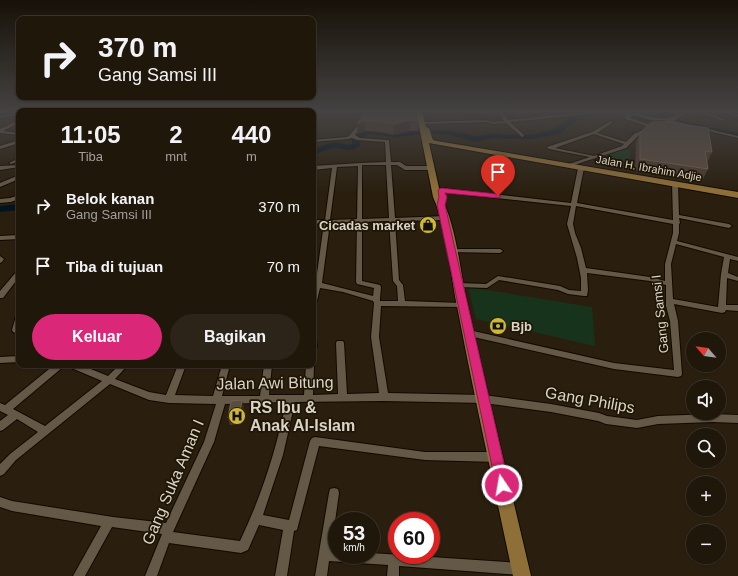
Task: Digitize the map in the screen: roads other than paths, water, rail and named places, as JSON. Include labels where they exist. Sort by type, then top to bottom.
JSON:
[{"type":"main road","points":[[424,138],[437,197],[443,211],[452,251],[462,305],[521,572]]},
{"type":"main road","points":[[429,138],[432,146],[443,197],[443,211]]},
{"type":"main road","name":"Jalan H. Ibrahim Adjie","points":[[432,146],[485,152],[738,195]]},
{"type":"street","points":[[316,141],[349,138]]},
{"type":"street","points":[[356,138],[387,141],[387,163],[396,281],[400,285],[402,304]]},
{"type":"street","points":[[579,138],[549,148],[594,157]]},
{"type":"street","points":[[609,138],[628,144]]},
{"type":"street","points":[[568,166],[628,144],[633,138]]},
{"type":"street","points":[[0,148],[16,141]]},
{"type":"street","points":[[0,168],[9,162],[16,160]]},
{"type":"street","points":[[316,168],[360,164],[399,163],[405,168],[430,168]]},
{"type":"street","points":[[360,164],[359,282],[378,287],[375,337],[384,396]]},
{"type":"street","points":[[0,168],[16,166]]},
{"type":"street","points":[[335,166],[328,221],[317,282],[377,301],[402,304],[462,305]]},
{"type":"street","points":[[459,285],[487,286],[498,278],[560,288],[568,292],[582,295],[585,290],[582,270],[570,224],[572,204],[581,168]]},
{"type":"street","points":[[0,185],[16,178]]},
{"type":"street","name":"Gang Samsi I","points":[[469,333],[614,366],[677,374],[679,373],[674,321],[670,301],[668,264],[674,242],[677,220],[675,184]]},
{"type":"street","points":[[441,190],[572,204],[677,220],[729,226]]},
{"type":"street","points":[[0,201],[16,198]]},
{"type":"street","points":[[316,222],[392,219],[443,211]]},
{"type":"street","points":[[0,238],[16,237]]},
{"type":"street","points":[[674,242],[738,259]]},
{"type":"street","points":[[452,251],[500,251]]},
{"type":"street","points":[[670,301],[722,310],[724,274],[727,256]]},
{"type":"street","points":[[582,270],[630,276],[669,284]]},
{"type":"street","points":[[724,274],[738,278]]},
{"type":"street","points":[[0,296],[16,281]]},
{"type":"street","points":[[722,307],[738,308]]},
{"type":"street","points":[[340,343],[343,398]]},
{"type":"street","points":[[0,360],[16,359]]},
{"type":"street","points":[[45,431],[3,408],[56,368]]},
{"type":"street","name":"Jalan Awi Bitung","points":[[79,368],[149,396],[169,399],[291,399],[384,396],[484,399]]},
{"type":"street","points":[[0,471],[13,457],[109,380],[121,368]]},
{"type":"street","points":[[169,399],[181,368]]},
{"type":"street","name":"Gang Suka Aman I","points":[[151,576],[168,533],[209,442],[225,368]]},
{"type":"street","points":[[264,399],[268,368]]},
{"type":"street","points":[[308,398],[310,368]]},
{"type":"street","points":[[0,502],[12,506],[110,522],[241,548],[244,546],[256,520],[282,440],[291,399]]},
{"type":"street","name":"Gang Philips","points":[[484,399],[551,408],[599,416],[606,420],[637,424],[658,420],[713,418],[738,419]]},
{"type":"street","points":[[0,428],[16,414]]},
{"type":"street","points":[[256,520],[293,526],[315,441],[413,453],[425,456],[496,457]]},
{"type":"street","points":[[321,576],[334,493]]},
{"type":"street","points":[[79,576],[110,522]]},
{"type":"street","points":[[281,576],[288,525]]},
{"type":"street","points":[[324,555],[388,560]]},
{"type":"street","points":[[393,576],[394,564]]},
{"type":"street","points":[[429,564],[521,572]]},
{"type":"waterway","points":[[316,151],[334,145],[348,148],[353,147],[356,145],[355,138]]},
{"type":"waterway","points":[[470,138],[481,138]]},
{"type":"waterway","points":[[0,209],[16,207]]},
{"type":"place","name":"Cicadas market","points":[[428,225]]},
{"type":"place","name":"Bjb","points":[[498,326]]},
{"type":"place","name":"RS Ibu & Anak Al-Islam","points":[[237,416]]}]
